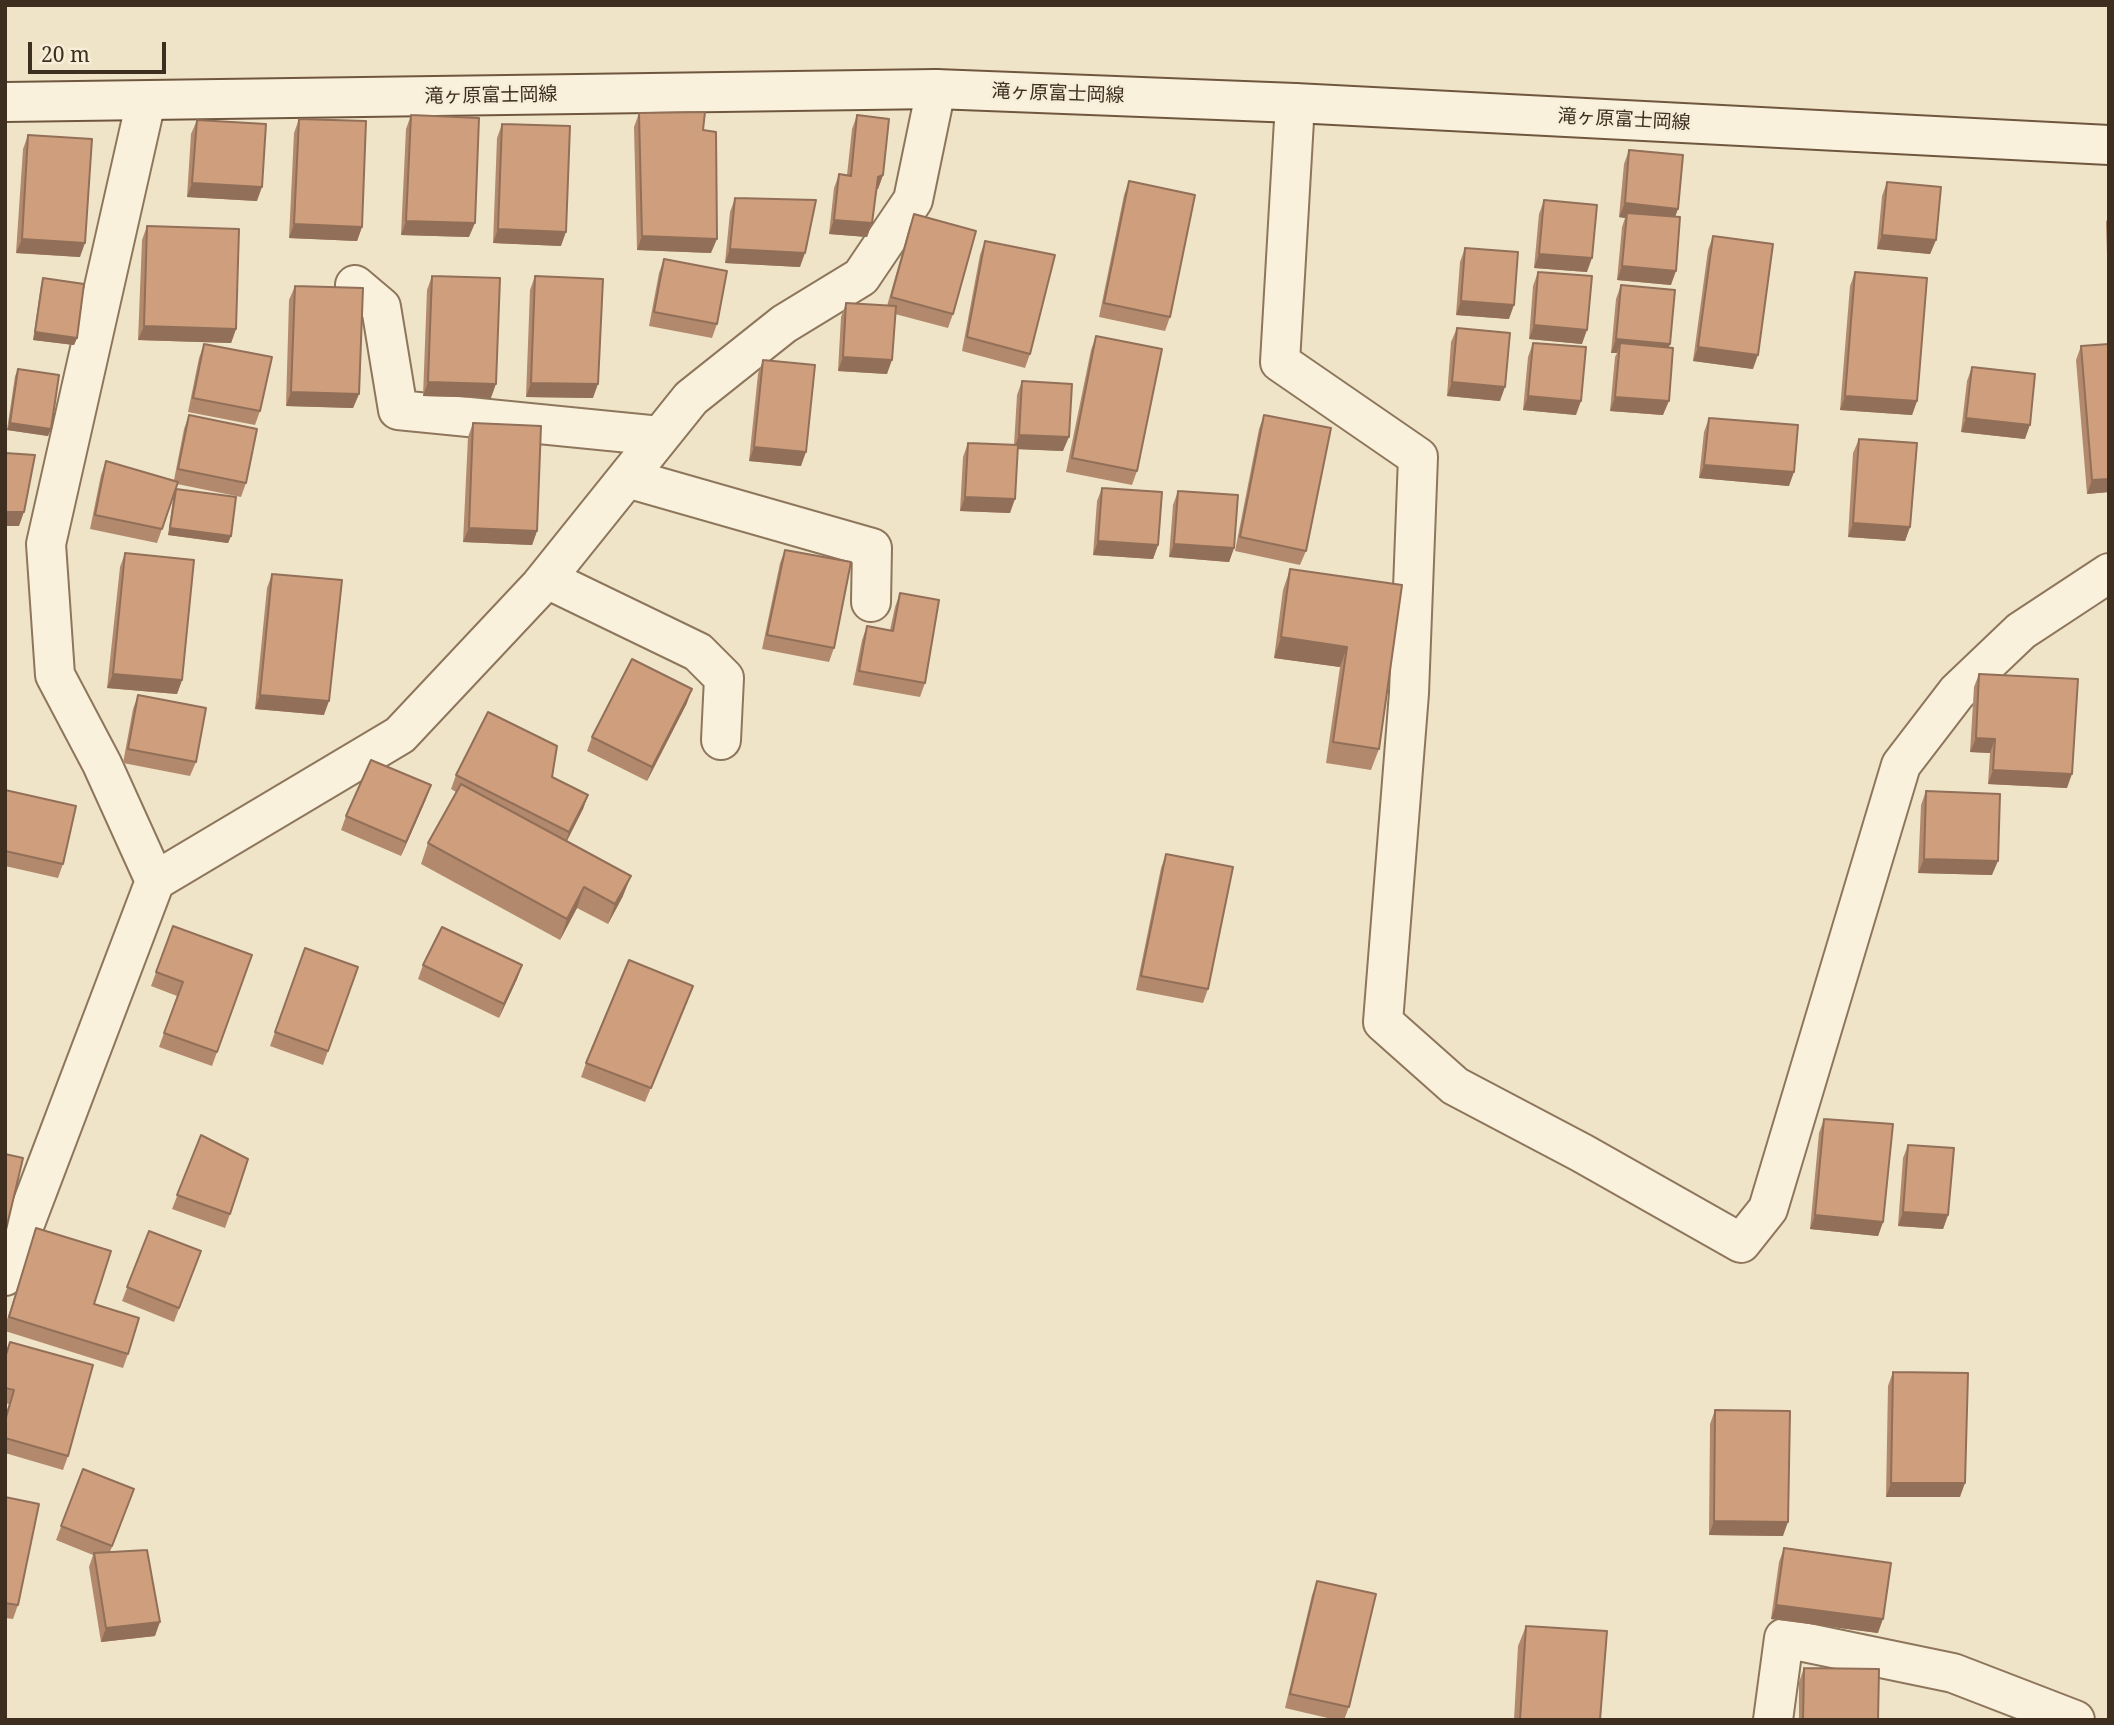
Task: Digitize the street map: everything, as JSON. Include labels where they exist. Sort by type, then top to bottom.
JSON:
[{"type":"street","name":"滝ヶ原富士岡線","points":[[5,102],[936,89],[1295,103],[2109,145]]},
{"type":"street","points":[[5,1276],[155,881],[400,735],[547,579],[691,398],[783,324],[861,277],[913,200],[936,89]]},
{"type":"street","points":[[146,101],[46,544],[55,674],[102,764],[155,881]]},
{"type":"street","points":[[1295,103],[1280,362],[1418,457],[1409,693],[1383,1022],[1455,1086],[1741,1243],[1768,1209],[1901,765],[1957,692],[2021,631],[2109,573]]},
{"type":"street","points":[[355,285],[381,307],[398,410],[660,436]]},
{"type":"street","points":[[627,478],[872,548],[871,602]]},
{"type":"street","points":[[547,579],[698,652],[724,678],[721,740]]},
{"type":"street","points":[[1773,1720],[1784,1638],[1953,1673],[2075,1720]]},
{"type":"building","points":[[705,112],[703,130],[716,132],[717,239],[642,236],[639,113]]},
{"type":"building","points":[[411,115],[479,118],[475,223],[406,221]]},
{"type":"building","points":[[857,115],[889,119],[883,175],[878,177],[872,223],[834,220],[839,174],[851,176]]},
{"type":"building","points":[[299,119],[366,121],[362,227],[294,224]]},
{"type":"building","points":[[197,120],[266,124],[262,187],[192,183]]},
{"type":"building","points":[[502,124],[570,126],[566,232],[498,229]]},
{"type":"building","points":[[28,135],[92,139],[85,243],[22,239]]},
{"type":"building","points":[[1629,150],[1683,155],[1678,209],[1625,203]]},
{"type":"building","points":[[1129,181],[1195,195],[1170,317],[1104,303]]},
{"type":"building","points":[[1887,182],[1941,187],[1936,240],[1882,235]]},
{"type":"building","points":[[735,198],[816,200],[805,253],[730,249]]},
{"type":"building","points":[[1544,200],[1597,205],[1592,258],[1539,254]]},
{"type":"building","points":[[1627,213],[1680,217],[1676,271],[1622,266]]},
{"type":"building","points":[[914,214],[976,231],[953,314],[891,297]]},
{"type":"building","points":[[147,226],[239,229],[236,329],[144,326]]},
{"type":"building","points":[[1713,236],[1773,244],[1758,355],[1698,347]]},
{"type":"building","points":[[985,241],[1055,255],[1030,354],[967,337]]},
{"type":"building","points":[[1465,248],[1518,252],[1514,305],[1461,301]]},
{"type":"building","points":[[664,259],[727,271],[717,324],[654,312]]},
{"type":"building","points":[[1538,272],[1592,276],[1587,330],[1534,325]]},
{"type":"building","points":[[1855,272],[1927,278],[1917,401],[1845,396]]},
{"type":"building","points":[[432,276],[500,278],[496,384],[428,382]]},
{"type":"building","points":[[535,276],[603,279],[598,384],[531,383]]},
{"type":"building","points":[[43,278],[84,284],[77,338],[35,332]]},
{"type":"building","points":[[1621,285],[1675,290],[1670,344],[1616,339]]},
{"type":"building","points":[[295,286],[363,288],[359,394],[291,392]]},
{"type":"building","points":[[846,303],[896,306],[892,360],[843,357]]},
{"type":"building","points":[[1457,328],[1510,333],[1505,387],[1452,382]]},
{"type":"building","points":[[1096,336],[1162,349],[1137,471],[1072,458]]},
{"type":"building","points":[[1533,343],[1586,347],[1581,401],[1528,396]]},
{"type":"building","points":[[1620,343],[1673,348],[1669,401],[1615,397]]},
{"type":"building","points":[[204,344],[272,357],[260,411],[193,398]]},
{"type":"building","points":[[2109,344],[2109,479],[2092,480],[2081,346]]},
{"type":"building","points":[[763,360],[815,365],[806,452],[754,447]]},
{"type":"building","points":[[1972,367],[2035,374],[2030,425],[1966,418]]},
{"type":"building","points":[[18,369],[59,375],[51,429],[10,423]]},
{"type":"building","points":[[1022,381],[1072,384],[1069,437],[1019,435]]},
{"type":"building","points":[[189,415],[257,429],[246,483],[178,469]]},
{"type":"building","points":[[1264,415],[1331,428],[1306,551],[1240,537]]},
{"type":"building","points":[[1709,418],[1798,425],[1794,472],[1704,465]]},
{"type":"building","points":[[473,423],[541,426],[537,531],[469,528]]},
{"type":"building","points":[[1859,439],[1917,443],[1910,527],[1853,523]]},
{"type":"building","points":[[968,443],[1018,445],[1015,499],[965,497]]},
{"type":"building","points":[[5,453],[35,455],[24,512],[5,512]]},
{"type":"building","points":[[106,461],[178,482],[162,529],[95,515]]},
{"type":"building","points":[[1102,488],[1162,492],[1158,545],[1098,541]]},
{"type":"building","points":[[176,489],[236,497],[231,536],[170,528]]},
{"type":"building","points":[[1178,491],[1238,495],[1234,548],[1174,544]]},
{"type":"building","points":[[785,550],[851,562],[834,648],[767,635]]},
{"type":"building","points":[[125,553],[194,560],[182,680],[113,674]]},
{"type":"building","points":[[1290,569],[1402,585],[1379,749],[1333,742],[1347,647],[1281,637]]},
{"type":"building","points":[[272,574],[342,580],[329,701],[260,695]]},
{"type":"building","points":[[900,593],[939,600],[925,683],[859,671],[867,626],[893,631]]},
{"type":"building","points":[[632,659],[692,689],[652,767],[592,737]]},
{"type":"building","points":[[1979,674],[2078,679],[2072,774],[1993,770],[1995,739],[1976,738]]},
{"type":"building","points":[[138,695],[206,708],[196,762],[128,749]]},
{"type":"building","points":[[488,712],[557,746],[552,777],[588,795],[569,832],[456,775]]},
{"type":"building","points":[[371,760],[431,785],[406,842],[346,816]]},
{"type":"building","points":[[461,784],[631,876],[615,904],[584,887],[567,919],[428,843]]},
{"type":"building","points":[[5,790],[76,806],[63,864],[5,851]]},
{"type":"building","points":[[1926,791],[2000,794],[1998,861],[1924,859]]},
{"type":"building","points":[[1166,854],[1233,867],[1208,989],[1141,976]]},
{"type":"building","points":[[173,926],[252,955],[217,1052],[164,1033],[183,982],[156,972]]},
{"type":"building","points":[[442,927],[522,965],[504,1004],[423,965]]},
{"type":"building","points":[[305,948],[358,967],[328,1051],[275,1032]]},
{"type":"building","points":[[629,960],[693,986],[651,1088],[586,1063]]},
{"type":"building","points":[[1824,1119],[1893,1124],[1883,1222],[1815,1215]]},
{"type":"building","points":[[201,1135],[248,1159],[230,1214],[177,1195]]},
{"type":"building","points":[[1908,1145],[1954,1148],[1948,1215],[1903,1212]]},
{"type":"building","points":[[5,1154],[23,1158],[5,1234]]},
{"type":"building","points":[[36,1228],[111,1251],[94,1304],[139,1318],[128,1354],[9,1317]]},
{"type":"building","points":[[149,1231],[201,1251],[179,1308],[127,1287]]},
{"type":"building","points":[[10,1342],[93,1365],[68,1456],[5,1438],[5,1421],[14,1390],[5,1388],[5,1358]]},
{"type":"building","points":[[1893,1372],[1968,1373],[1965,1483],[1891,1483]]},
{"type":"building","points":[[1715,1410],[1790,1411],[1788,1522],[1714,1521]]},
{"type":"building","points":[[83,1469],[134,1489],[112,1546],[61,1526]]},
{"type":"building","points":[[5,1497],[39,1504],[18,1605],[5,1603]]},
{"type":"building","points":[[1784,1548],[1891,1563],[1883,1619],[1776,1605]]},
{"type":"building","points":[[147,1550],[160,1622],[106,1628],[94,1553]]},
{"type":"building","points":[[1317,1581],[1376,1594],[1349,1707],[1290,1694]]},
{"type":"building","points":[[1526,1626],[1607,1631],[1600,1720],[1520,1720]]},
{"type":"building","points":[[1804,1668],[1879,1669],[1878,1720],[1803,1720]]}]
